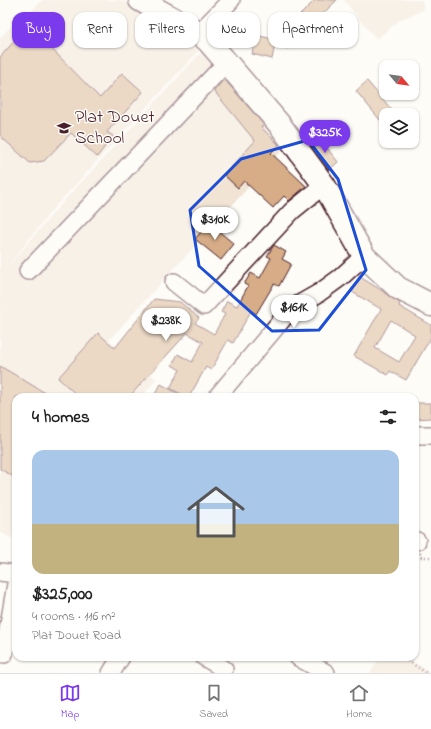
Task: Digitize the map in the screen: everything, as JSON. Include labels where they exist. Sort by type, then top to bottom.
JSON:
[{"type":"main road","points":[[140,0],[161,12]]},
{"type":"main road","points":[[199,34],[209,42],[280,125],[324,185],[364,256],[398,288],[431,305]]},
{"type":"street","points":[[199,32],[231,0]]},
{"type":"street","points":[[28,271],[226,63]]},
{"type":"street","points":[[174,282],[204,306],[292,211],[324,185]]},
{"type":"street","points":[[220,393],[291,309],[319,293],[341,277],[364,256]]},
{"type":"street","points":[[419,435],[431,435]]},
{"type":"street","points":[[0,572],[12,574]]},
{"type":"street","points":[[4,654],[12,607]]},
{"type":"street","points":[[111,673],[118,661]]},
{"type":"street","points":[[214,661],[226,666]]},
{"type":"street","points":[[305,661],[326,673]]},
{"type":"path","points":[[408,661],[427,673]]},
{"type":"highlighted area","points":[[308,140],[338,179],[366,270],[319,330],[272,331],[199,266],[190,210],[241,159]]},
{"type":"shaded area","points":[[42,0],[121,0],[142,12],[135,12],[135,48],[199,48],[199,44],[203,46],[52,210],[6,269],[61,204],[205,48],[286,146],[109,340],[156,379],[145,393],[12,393],[11,538],[0,532],[0,38],[12,26],[12,48],[65,48],[65,12],[31,12]]},
{"type":"shaded area","points":[[344,0],[422,0],[424,10],[401,19],[377,39],[358,18],[358,12],[353,12]]},
{"type":"shaded area","points":[[378,661],[412,661],[431,673],[370,673]]},
{"type":"building","points":[[315,0],[337,0],[325,12],[303,12]]},
{"type":"building","points":[[260,36],[268,38],[268,48],[274,48],[272,59],[252,54],[253,48],[260,48]]},
{"type":"building","points":[[12,44],[12,48],[51,48],[100,98],[122,73],[143,92],[107,132],[113,136],[97,157],[71,133],[44,161],[30,163],[0,136],[0,57]]},
{"type":"building","points":[[224,79],[264,125],[261,127],[279,145],[271,153],[306,186],[289,201],[284,196],[273,208],[244,181],[238,188],[224,175],[255,141],[214,91]]},
{"type":"building","points":[[367,81],[379,95],[379,100],[383,100],[390,108],[379,108],[379,119],[356,91]]},
{"type":"building","points":[[320,139],[338,162],[329,170],[311,146]]},
{"type":"building","points":[[209,223],[234,244],[221,260],[195,239]]},
{"type":"building","points":[[274,245],[286,252],[282,259],[291,264],[279,286],[274,284],[256,314],[251,311],[233,343],[228,340],[211,370],[206,367],[191,393],[179,393],[170,388],[180,370],[172,365],[178,354],[192,362],[203,342],[187,333],[133,393],[75,393],[58,378],[98,333],[115,348],[154,299],[180,302],[199,318],[195,323],[214,334],[225,314],[221,312],[227,301],[237,306],[248,286],[244,284],[251,273],[260,278],[271,258],[267,256]]},
{"type":"building","points":[[360,277],[400,303],[399,306],[431,325],[431,337],[406,380],[390,371],[388,375],[354,356],[381,309],[352,292]],"holes":[[[391,320],[415,335],[399,362],[375,348]]]},
{"type":"building","points":[[0,366],[45,393],[12,393],[12,476],[0,469]]},
{"type":"building","points":[[161,384],[177,393],[155,393]]},
{"type":"building","points":[[419,403],[431,403],[431,418],[419,419]]},
{"type":"place","name":"Plat Douet School","points":[[64,128]]}]
